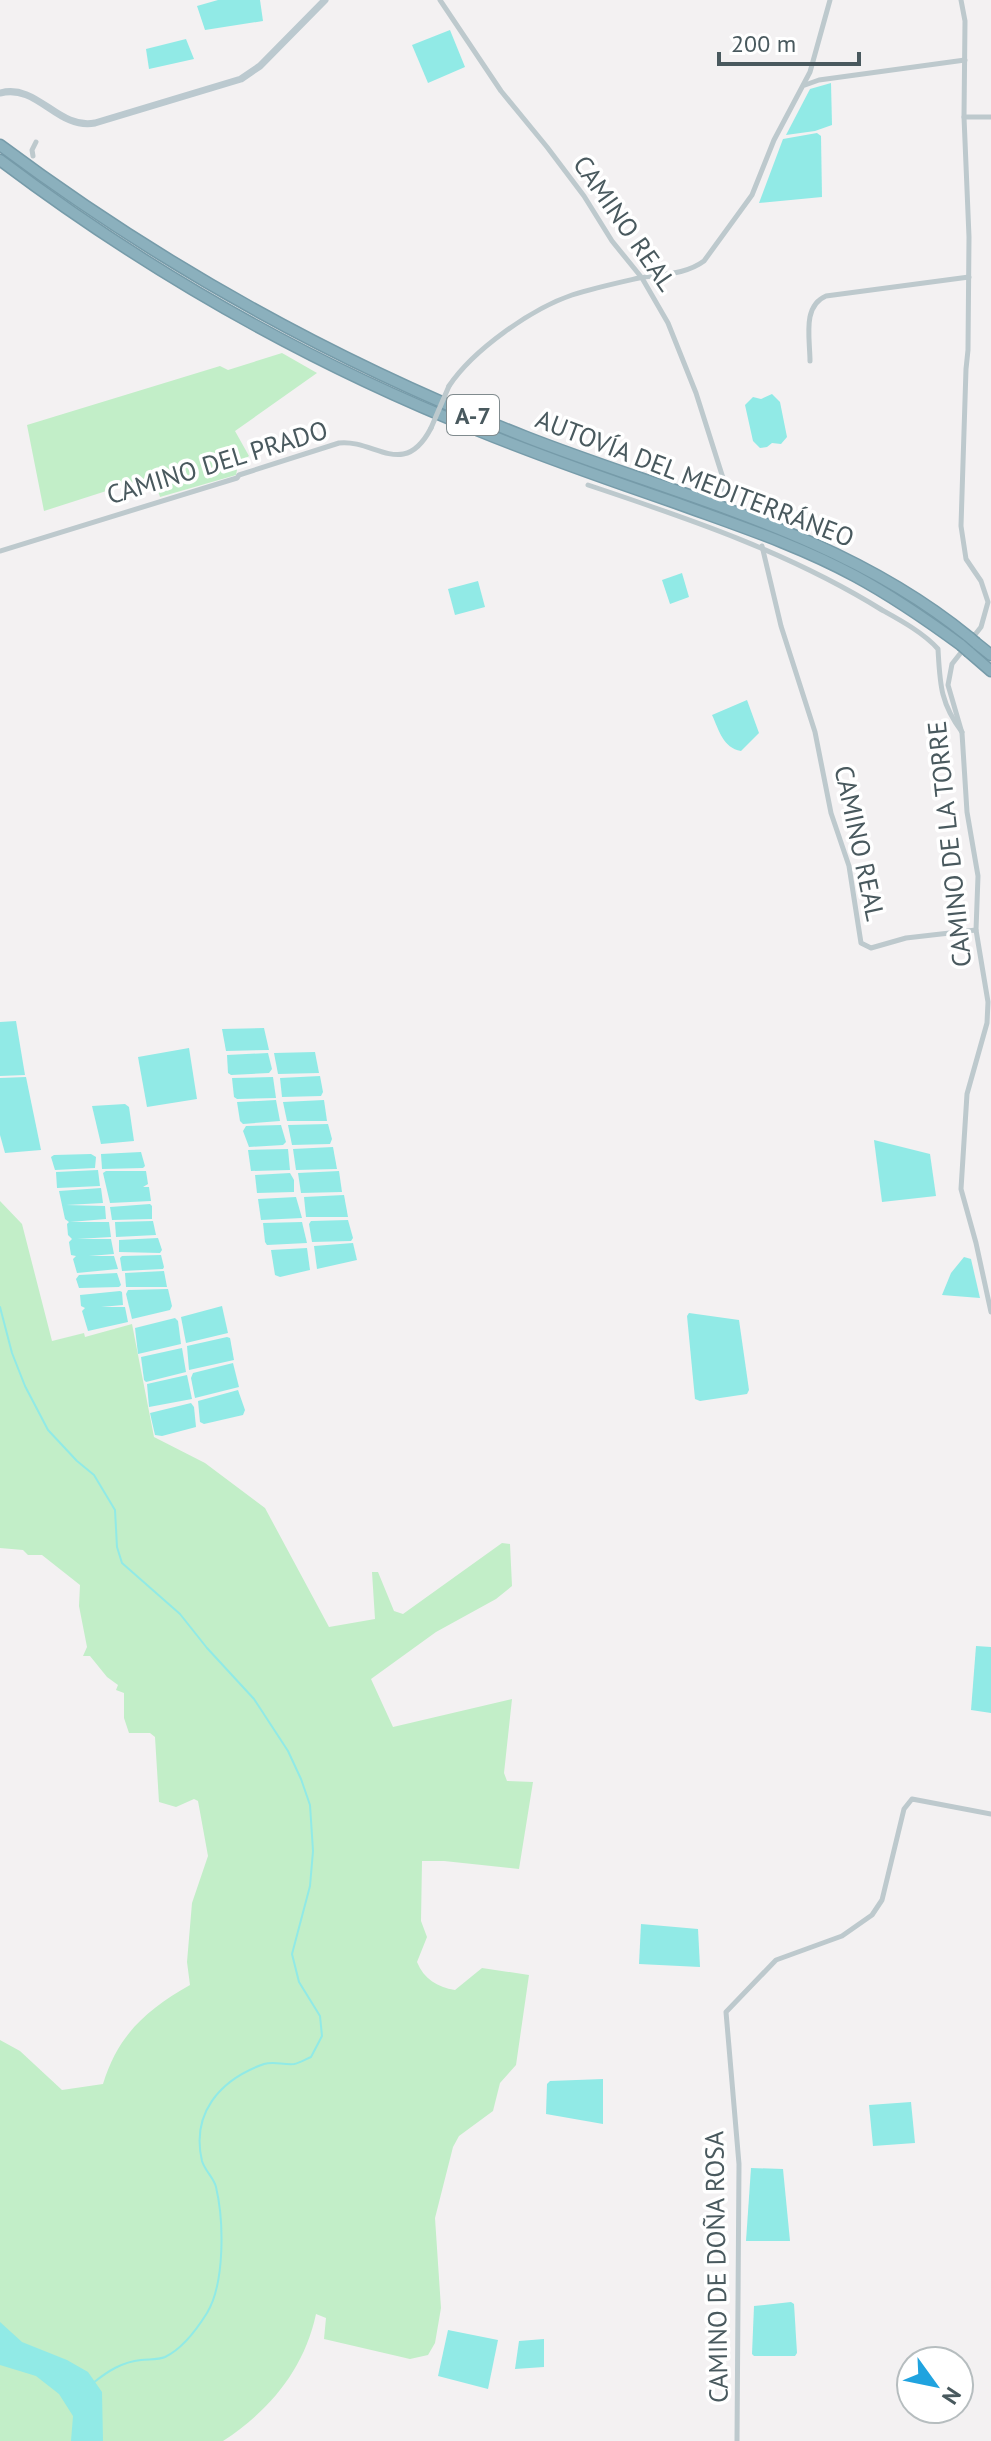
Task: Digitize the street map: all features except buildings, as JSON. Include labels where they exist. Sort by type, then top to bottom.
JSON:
[{"type":"highway","name":"AUTOVÍA DEL MEDITERRÁNEO","points":[[0,145],[54,186],[144,245],[294,333],[462,411],[813,543],[886,580],[969,644],[991,671]]},
{"type":"highway","name":"AUTOVÍA DEL MEDITERRÁNEO","points":[[0,160],[167,274],[306,352],[396,396],[478,430],[800,550],[895,599],[991,655]]},
{"type":"main road","points":[[0,93],[25,93],[64,119],[84,125],[95,123],[241,79],[260,66],[325,0]]},
{"type":"street","name":"CAMINO REAL","points":[[440,0],[495,84],[547,147],[584,196],[612,241],[642,278],[668,323],[696,393],[723,478],[725,495]]},
{"type":"street","name":"CAMINO DEL PRADO","points":[[0,551],[339,443],[356,443],[384,454],[403,454],[419,446],[431,428],[449,386],[461,371],[504,332],[570,296],[698,266],[711,253],[752,195],[774,140],[805,85],[830,0]]},
{"type":"street","name":"CAMINO DE LA TORRE","points":[[961,0],[965,21],[964,117],[969,277],[961,526],[966,559],[981,581],[988,602],[981,627],[952,664],[949,674],[950,695],[962,733],[967,812],[978,876],[976,930],[988,1002],[967,1094],[961,1189],[991,1312]]},
{"type":"street","points":[[805,85],[819,80],[965,60]]},
{"type":"street","points":[[964,117],[991,117]]},
{"type":"street","points":[[33,156],[36,142]]},
{"type":"street","points":[[810,361],[810,315],[813,303],[818,299],[969,277]]},
{"type":"street","points":[[588,485],[762,546],[838,582],[934,644],[938,649],[941,695],[962,733]]},
{"type":"street","name":"CAMINO REAL","points":[[762,546],[781,626],[815,732],[828,801],[849,866],[861,943],[871,948],[906,938],[976,930]]},
{"type":"street","name":"CAMINO DE DOÑA ROSA","points":[[737,2441],[739,2164],[726,2012],[776,1960],[842,1936],[872,1915],[882,1900],[904,1809],[912,1799],[991,1814]]},
{"type":"green space","points":[[282,353],[317,373],[235,431],[249,456],[238,465],[236,475],[160,497],[153,476],[44,511],[27,425],[220,366],[228,370]]},
{"type":"green space","points":[[0,1201],[22,1224],[52,1341],[84,1333],[85,1337],[132,1324],[154,1437],[205,1463],[265,1508],[329,1627],[375,1619],[372,1572],[378,1572],[394,1611],[403,1614],[502,1543],[510,1544],[512,1586],[496,1599],[436,1632],[371,1679],[393,1727],[512,1699],[504,1773],[507,1781],[533,1782],[519,1869],[422,1861],[421,1921],[427,1937],[417,1962],[427,1978],[455,1990],[482,1968],[529,1975],[516,2065],[500,2083],[493,2111],[459,2136],[453,2147],[435,2218],[441,2308],[435,2343],[428,2355],[410,2359],[324,2339],[326,2318],[316,2314],[303,2353],[282,2387],[255,2416],[223,2441],[0,2441],[0,2040],[20,2051],[62,2090],[103,2084],[117,2051],[136,2026],[160,2004],[190,1985],[187,1962],[192,1903],[208,1856],[198,1801],[194,1799],[176,1807],[159,1802],[155,1737],[150,1733],[129,1733],[124,1718],[124,1693],[116,1690],[118,1685],[90,1656],[83,1656],[87,1647],[79,1606],[80,1585],[42,1555],[0,1548]]},
{"type":"water","points":[[218,0],[260,0],[263,21],[205,30],[197,6]]},
{"type":"water","points":[[450,30],[465,67],[428,83],[412,45]]},
{"type":"water","points":[[186,39],[194,59],[149,69],[146,49]]},
{"type":"water","points":[[831,83],[832,125],[786,135],[810,89]]},
{"type":"water","points":[[817,133],[821,136],[822,197],[759,203],[783,139]]},
{"type":"water","points":[[772,394],[780,402],[787,437],[781,444],[772,443],[760,448],[753,441],[745,405],[753,397],[761,399]]},
{"type":"water","points":[[682,573],[689,597],[670,604],[662,580]]},
{"type":"water","points":[[478,581],[485,607],[455,615],[448,589]]},
{"type":"water","points":[[747,700],[759,733],[741,751],[726,742],[712,715]]},
{"type":"water","points":[[16,1021],[25,1075],[0,1076],[0,1022]]},
{"type":"water","points":[[264,1028],[269,1050],[226,1051],[222,1029]]},
{"type":"water","points":[[189,1048],[197,1099],[147,1107],[138,1057]]},
{"type":"water","points":[[315,1052],[319,1073],[278,1074],[274,1053]]},
{"type":"water","points":[[268,1053],[272,1069],[269,1073],[228,1073],[227,1055]]},
{"type":"water","points":[[320,1076],[321,1096],[282,1097],[280,1078]]},
{"type":"water","points":[[26,1077],[41,1150],[5,1153],[0,1135],[0,1078]]},
{"type":"water","points":[[273,1077],[276,1098],[234,1097],[232,1078]]},
{"type":"water","points":[[276,1100],[280,1121],[243,1124],[240,1121],[237,1102]]},
{"type":"water","points":[[324,1100],[327,1121],[287,1121],[283,1102]]},
{"type":"water","points":[[125,1104],[129,1107],[134,1141],[101,1144],[92,1106]]},
{"type":"water","points":[[328,1124],[332,1139],[330,1144],[292,1145],[288,1125]]},
{"type":"water","points":[[281,1125],[286,1142],[283,1145],[249,1147],[243,1131],[246,1126]]},
{"type":"water","points":[[874,1140],[930,1154],[936,1196],[882,1202]]},
{"type":"water","points":[[333,1147],[337,1169],[296,1170],[293,1149]]},
{"type":"water","points":[[288,1149],[290,1170],[251,1171],[248,1150]]},
{"type":"water","points":[[141,1152],[143,1168],[102,1169],[101,1154]]},
{"type":"water","points":[[91,1154],[96,1157],[95,1168],[55,1170],[51,1157],[54,1155]]},
{"type":"water","points":[[98,1170],[100,1186],[57,1188],[56,1172]]},
{"type":"water","points":[[146,1171],[148,1184],[143,1187],[149,1187],[151,1201],[110,1203],[103,1173]]},
{"type":"water","points":[[339,1171],[342,1192],[301,1193],[298,1173]]},
{"type":"water","points":[[290,1173],[294,1180],[294,1192],[257,1193],[255,1175]]},
{"type":"water","points":[[101,1188],[103,1203],[66,1205],[105,1206],[106,1219],[70,1222],[109,1222],[111,1237],[77,1239],[111,1239],[114,1254],[89,1256],[114,1256],[118,1269],[77,1273],[73,1259],[76,1256],[71,1255],[69,1222],[65,1219],[59,1191]]},
{"type":"water","points":[[344,1195],[348,1217],[306,1217],[304,1197]]},
{"type":"water","points":[[296,1197],[302,1218],[261,1220],[258,1199]]},
{"type":"water","points":[[150,1204],[152,1219],[112,1220],[110,1207]]},
{"type":"water","points":[[348,1220],[353,1238],[351,1241],[312,1242],[311,1221]]},
{"type":"water","points":[[153,1221],[156,1235],[116,1237],[115,1222]]},
{"type":"water","points":[[302,1222],[307,1243],[267,1245],[265,1242],[263,1223]]},
{"type":"water","points":[[158,1238],[160,1253],[119,1252],[119,1240]]},
{"type":"water","points":[[353,1243],[357,1260],[317,1269],[314,1246]]},
{"type":"water","points":[[307,1248],[310,1270],[280,1277],[275,1275],[271,1250]]},
{"type":"water","points":[[161,1255],[163,1269],[122,1271],[122,1256]]},
{"type":"water","points":[[964,1257],[971,1259],[980,1298],[942,1295],[951,1273]]},
{"type":"water","points":[[164,1271],[167,1287],[126,1287],[125,1273]]},
{"type":"water","points":[[117,1273],[119,1287],[79,1288],[76,1279],[79,1275]]},
{"type":"water","points":[[168,1289],[170,1310],[132,1319],[126,1294],[128,1290]]},
{"type":"water","points":[[120,1291],[123,1305],[101,1307],[125,1307],[128,1322],[88,1331],[80,1295]]},
{"type":"water","points":[[222,1306],[228,1333],[186,1343],[181,1317]]},
{"type":"water","points":[[689,1313],[739,1320],[749,1390],[747,1394],[700,1401],[695,1399]]},
{"type":"water","points":[[175,1318],[181,1344],[138,1354],[135,1328]]},
{"type":"water","points":[[230,1338],[234,1360],[189,1370],[187,1346]]},
{"type":"water","points":[[182,1348],[186,1372],[144,1380],[141,1357]]},
{"type":"water","points":[[233,1363],[239,1387],[195,1398],[193,1373]]},
{"type":"water","points":[[187,1375],[192,1399],[149,1407],[147,1384]]},
{"type":"water","points":[[238,1390],[245,1410],[243,1415],[204,1424],[200,1422],[198,1401]]},
{"type":"water","points":[[191,1403],[196,1427],[155,1435],[150,1413]]},
{"type":"water","points":[[976,1646],[991,1647],[991,1713],[971,1710]]},
{"type":"water","points":[[641,1924],[698,1929],[700,1967],[639,1964]]},
{"type":"water","points":[[603,2079],[603,2124],[546,2114],[547,2084],[550,2081]]},
{"type":"water","points":[[911,2102],[915,2143],[873,2146],[869,2105]]},
{"type":"water","points":[[751,2168],[783,2169],[790,2241],[746,2241]]},
{"type":"water","points":[[794,2304],[795,2356],[754,2356],[754,2306]]},
{"type":"water","points":[[0,2322],[22,2342],[88,2372],[102,2392],[103,2441],[71,2441],[73,2416],[59,2394],[36,2376],[0,2365]]},
{"type":"water","points":[[448,2330],[498,2340],[488,2389],[438,2376]]},
{"type":"water","points":[[544,2339],[544,2367],[515,2369],[519,2341]]},
{"type":"waterway","points":[[0,1307],[12,1353],[48,1430],[94,1475],[115,1510],[117,1547],[122,1563],[180,1614],[254,1699],[288,1751],[310,1805],[313,1851],[310,1886],[292,1954],[299,1982],[320,2016],[322,2036],[311,2057],[294,2064],[264,2064],[234,2079],[212,2101],[205,2114],[201,2128],[202,2161],[216,2187],[221,2234],[220,2269],[207,2313],[189,2338],[171,2353],[162,2358],[121,2365],[93,2383]]}]
